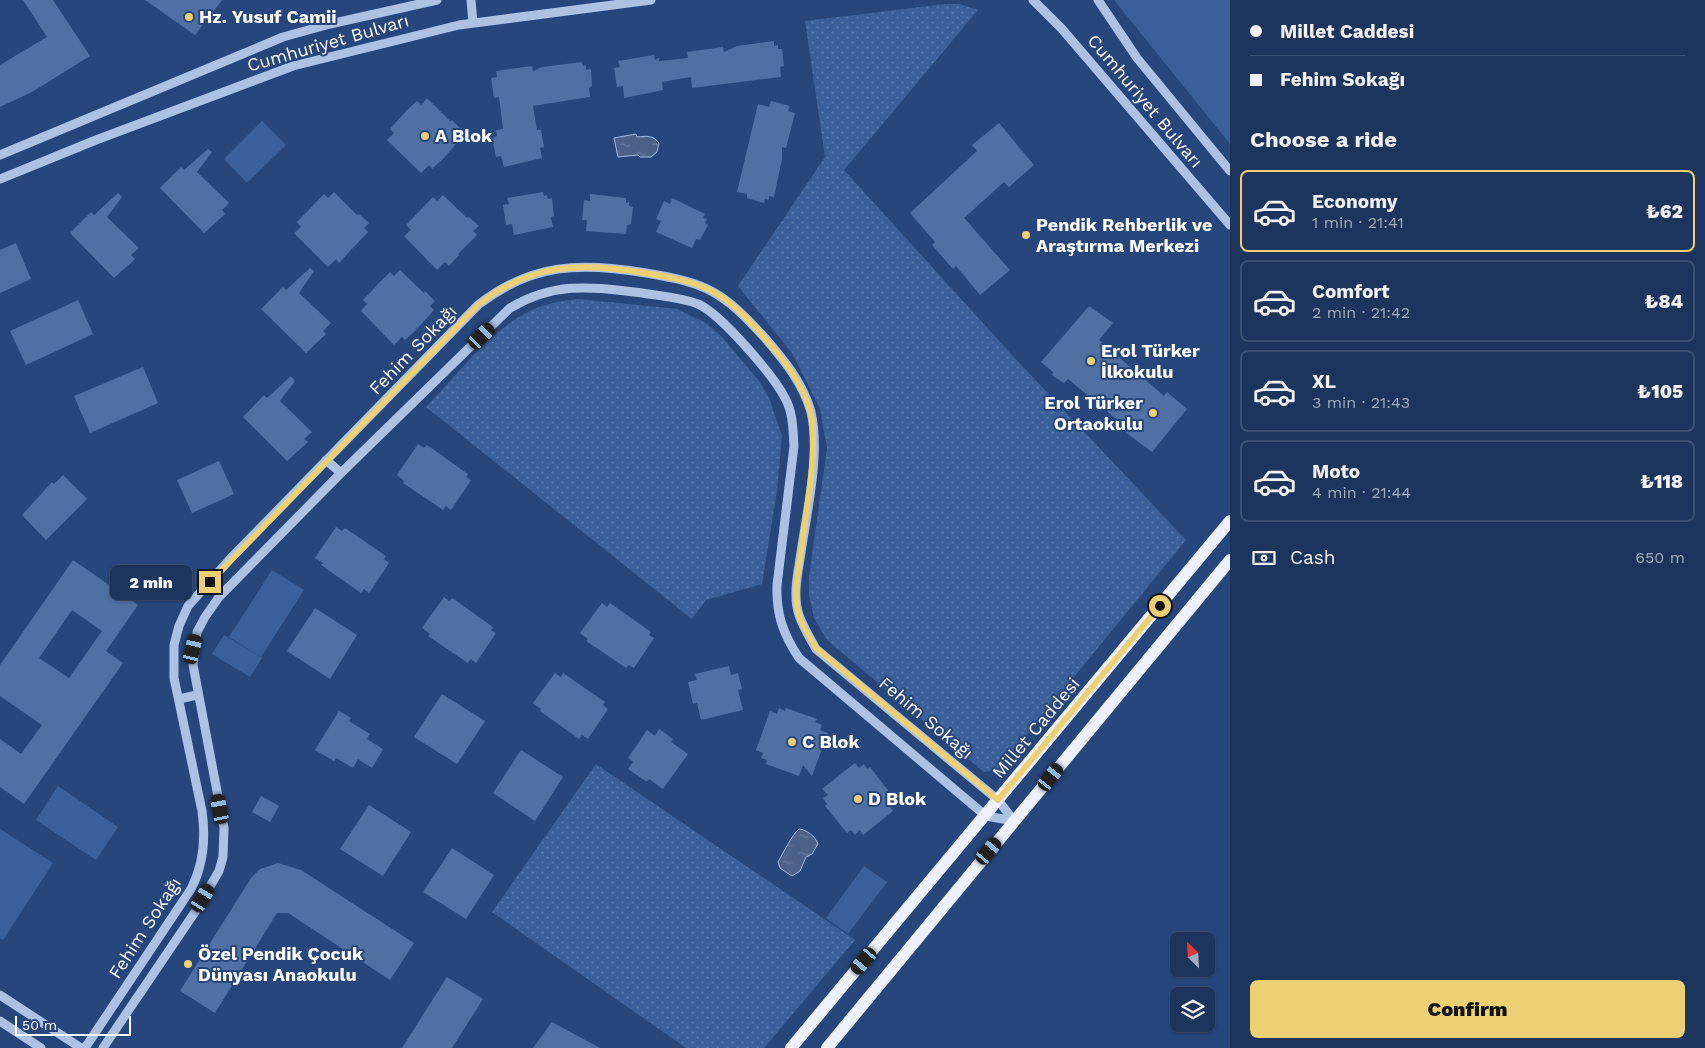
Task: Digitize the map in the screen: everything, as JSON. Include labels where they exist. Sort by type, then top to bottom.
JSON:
[{"type":"main road","name":"Millet Caddesi","points":[[792,1048],[1230,521]]},
{"type":"main road","points":[[827,1048],[1230,560]]},
{"type":"street","name":"Cumhuriyet Bulvarı","points":[[0,155],[283,37],[330,24],[437,0]]},
{"type":"street","points":[[471,0],[473,23]]},
{"type":"street","name":"Cumhuriyet Bulvarı","points":[[0,179],[275,71],[473,23],[651,0]]},
{"type":"street","name":"Cumhuriyet Bulvarı","points":[[1033,0],[1062,29],[1230,225]]},
{"type":"street","name":"Cumhuriyet Bulvarı","points":[[1098,0],[1137,58],[1230,171]]},
{"type":"street","name":"Fehim Sokağı","points":[[85,1048],[191,889],[202,861],[203,820],[174,678],[174,645],[179,626],[188,606],[326,460],[410,377],[478,305],[511,283],[536,273],[561,267],[585,266],[690,281],[724,297],[740,311],[782,358],[794,375],[810,411],[813,431],[812,466],[795,592],[798,614],[806,631],[816,648],[998,800],[1014,821]]},
{"type":"street","name":"Fehim Sokağı","points":[[103,1048],[195,912],[219,871],[223,857],[224,828],[197,695],[193,665],[193,649],[197,632],[205,617],[220,597],[341,474],[510,308],[527,298],[565,287],[588,286],[680,299],[698,304],[721,321],[765,371],[785,398],[790,414],[794,446],[778,562],[777,605],[780,624],[799,658],[986,816]]},
{"type":"street","points":[[326,460],[341,474]]},
{"type":"street","points":[[179,699],[197,695]]},
{"type":"street","points":[[986,816],[1014,821]]},
{"type":"street","points":[[0,995],[80,1048]]},
{"type":"street","points":[[0,1021],[41,1048]]},
{"type":"shaded area","points":[[1114,0],[1230,0],[1230,144]]},
{"type":"shaded area","points":[[945,4],[960,4],[978,10],[844,170],[1011,354],[1186,540],[998,770],[984,772],[827,640],[814,618],[809,594],[809,577],[827,448],[820,409],[792,353],[738,286],[825,157],[805,21]]},
{"type":"shaded area","points":[[262,121],[286,145],[247,183],[224,159]]},
{"type":"shaded area","points":[[579,299],[677,309],[706,323],[721,336],[760,382],[769,398],[782,436],[777,491],[762,584],[706,600],[692,619],[426,407],[488,341],[515,319],[542,306]]},
{"type":"shaded area","points":[[272,570],[304,590],[261,657],[229,637]]},
{"type":"shaded area","points":[[224,635],[262,658],[250,677],[212,654]]},
{"type":"shaded area","points":[[596,764],[855,940],[764,1048],[686,1048],[492,912]]},
{"type":"shaded area","points":[[58,786],[118,827],[96,860],[36,820]]},
{"type":"shaded area","points":[[0,829],[53,863],[3,940],[0,938]]},
{"type":"shaded area","points":[[864,866],[887,882],[848,934],[826,918]]},
{"type":"water","points":[[636,134],[637,137],[644,136],[657,140],[659,143],[657,152],[651,157],[640,157],[638,155],[618,157],[614,138]]},
{"type":"water","points":[[799,829],[810,834],[818,844],[812,854],[806,857],[800,871],[792,876],[780,868],[778,862]]},
{"type":"building","points":[[23,0],[53,0],[90,56],[32,92],[0,107],[0,65],[47,37]]},
{"type":"building","name":"Hz. Yusuf Camii","points":[[145,0],[222,0],[195,35]]},
{"type":"building","points":[[774,41],[774,46],[778,45],[778,49],[782,49],[784,66],[780,67],[781,77],[692,88],[691,77],[662,82],[663,90],[624,98],[623,86],[617,87],[614,68],[620,67],[618,61],[654,55],[655,60],[659,58],[659,61],[688,58],[687,52],[723,47],[724,52],[737,46]]},
{"type":"building","points":[[582,62],[583,66],[586,65],[586,70],[591,69],[592,86],[589,88],[590,97],[533,106],[537,130],[541,130],[544,147],[540,148],[542,158],[504,167],[501,156],[496,157],[492,138],[497,136],[496,130],[503,129],[499,97],[494,98],[491,78],[497,77],[496,71],[532,66],[533,71],[542,67]]},
{"type":"building","name":"A Blok","points":[[427,98],[451,122],[452,120],[462,130],[457,135],[461,138],[443,159],[432,169],[429,165],[421,173],[387,140],[394,133],[390,129],[407,110],[417,101],[421,105]]},
{"type":"building","points":[[771,101],[790,106],[788,111],[795,113],[786,148],[782,147],[782,159],[774,197],[769,196],[769,200],[765,199],[764,203],[747,198],[747,194],[737,192],[758,104],[769,107]]},
{"type":"building","points":[[999,123],[1034,165],[1009,187],[1004,182],[964,218],[1010,270],[980,295],[956,266],[953,269],[932,245],[935,242],[910,213],[977,151],[972,145]]},
{"type":"building","points":[[208,149],[212,152],[197,172],[229,203],[222,210],[225,214],[204,233],[160,188],[181,167],[184,170]]},
{"type":"building","points":[[334,192],[357,215],[359,214],[369,223],[364,228],[368,232],[339,263],[336,259],[328,267],[294,233],[301,227],[297,222],[324,194],[328,198]]},
{"type":"building","points":[[543,192],[544,196],[547,195],[548,199],[552,198],[554,216],[551,217],[553,227],[514,235],[512,224],[506,225],[503,205],[509,204],[507,198]]},
{"type":"building","points":[[118,193],[122,197],[107,217],[139,248],[131,255],[135,259],[114,278],[70,233],[91,212],[94,215]]},
{"type":"building","points":[[590,194],[626,198],[626,203],[629,202],[629,206],[633,207],[631,224],[627,225],[626,234],[586,231],[587,220],[582,220],[584,200],[590,201]]},
{"type":"building","points":[[443,195],[467,218],[469,217],[479,226],[473,231],[477,235],[449,266],[445,262],[437,270],[404,236],[411,230],[406,225],[433,197],[437,201]]},
{"type":"building","points":[[672,198],[705,214],[703,218],[707,219],[705,223],[708,225],[700,240],[696,239],[692,248],[656,232],[661,221],[656,219],[664,201],[670,204]]},
{"type":"building","points":[[16,243],[31,279],[0,293],[0,250]]},
{"type":"building","points":[[310,268],[314,271],[299,293],[331,323],[323,331],[326,334],[306,353],[261,309],[283,287],[286,290]]},
{"type":"building","points":[[400,270],[435,301],[430,306],[434,310],[416,330],[405,340],[402,337],[394,345],[361,311],[367,304],[363,300],[380,282],[390,272],[394,276]]},
{"type":"building","points":[[78,300],[93,334],[26,365],[10,331]]},
{"type":"building","points":[[1089,306],[1113,323],[1099,340],[1164,396],[1167,392],[1187,409],[1152,452],[1125,432],[1127,428],[1068,379],[1064,383],[1052,375],[1053,372],[1041,362]]},
{"type":"building","points":[[143,367],[158,403],[90,433],[74,396]]},
{"type":"building","points":[[291,376],[295,381],[280,401],[312,432],[304,439],[308,442],[287,461],[243,417],[264,395],[267,398]]},
{"type":"building","points":[[418,444],[424,448],[427,445],[468,474],[466,477],[471,480],[451,510],[446,506],[443,510],[403,483],[404,481],[397,475]]},
{"type":"building","points":[[219,461],[234,494],[192,513],[177,480]]},
{"type":"building","points":[[63,475],[87,499],[46,540],[22,515],[52,482],[54,484]]},
{"type":"building","points":[[336,527],[342,531],[345,528],[386,556],[384,559],[389,563],[369,593],[364,589],[361,593],[321,565],[323,563],[315,558]]},
{"type":"building","points":[[73,560],[138,605],[106,651],[123,663],[24,804],[0,787],[0,739],[21,754],[42,725],[0,696],[0,665]],"holes":[[[72,610],[102,631],[69,678],[39,658]]]},
{"type":"building","points":[[444,597],[449,601],[452,598],[493,627],[491,630],[496,633],[476,663],[471,659],[468,663],[428,636],[430,634],[422,628]]},
{"type":"building","points":[[602,603],[607,607],[610,603],[651,632],[649,635],[654,638],[634,668],[629,665],[626,668],[586,641],[588,639],[580,633]]},
{"type":"building","points":[[315,608],[357,635],[330,679],[287,651]]},
{"type":"building","points":[[729,666],[731,675],[738,673],[742,689],[738,690],[743,710],[701,720],[697,703],[693,704],[688,682],[697,680],[695,674]]},
{"type":"building","points":[[555,673],[561,677],[563,673],[605,702],[603,705],[608,709],[588,739],[582,735],[579,739],[540,711],[541,709],[533,703]]},
{"type":"building","points":[[442,694],[485,721],[457,764],[414,737]]},
{"type":"building","name":"C Blok","points":[[779,708],[785,711],[786,708],[817,719],[815,722],[822,725],[820,730],[828,733],[812,776],[803,765],[799,776],[766,764],[767,760],[761,758],[763,753],[756,750],[770,711],[777,714]]},
{"type":"building","points":[[339,711],[351,718],[349,721],[370,734],[367,739],[383,749],[372,768],[358,759],[353,768],[336,758],[334,761],[315,750]]},
{"type":"building","points":[[659,729],[673,739],[671,742],[688,754],[663,789],[649,779],[647,782],[628,769],[633,762],[628,758],[647,730],[655,736]]},
{"type":"building","points":[[521,750],[563,777],[535,821],[493,793]]},
{"type":"building","name":"D Blok","points":[[855,763],[859,768],[864,764],[867,769],[870,767],[890,793],[888,795],[892,801],[888,804],[893,811],[863,835],[860,830],[855,835],[851,830],[847,833],[825,806],[827,804],[823,798],[828,795],[822,789]]},
{"type":"building","points":[[261,796],[279,806],[270,822],[252,812]]},
{"type":"building","points":[[369,805],[411,832],[383,876],[340,849]]},
{"type":"building","points":[[452,848],[494,875],[466,919],[423,892]]},
{"type":"building","points":[[278,863],[301,870],[414,943],[390,980],[288,913],[277,913],[215,1013],[180,991],[251,878],[260,869]]},
{"type":"building","points":[[447,977],[483,999],[452,1048],[402,1048]]},
{"type":"building","points":[[552,1022],[600,1048],[533,1048]]},
{"type":"place","name":"Hz. Yusuf Camii","points":[[189,17]]},
{"type":"place","name":"A Blok","points":[[425,136]]},
{"type":"place","name":"Pendik Rehberlik ve Araştırma Merkezi","points":[[1026,235]]},
{"type":"place","name":"Erol Türker İlkokulu","points":[[1091,361]]},
{"type":"place","name":"Erol Türker Ortaokulu","points":[[1153,413]]},
{"type":"place","name":"C Blok","points":[[792,742]]},
{"type":"place","name":"D Blok","points":[[858,799]]},
{"type":"place","name":"Özel Pendik Çocuk Dünyası Anaokulu","points":[[188,964]]},
{"type":"route","points":[[210,582],[308,478],[410,377],[478,305],[494,292],[536,273],[561,267],[585,266],[622,269],[665,276],[690,281],[710,290],[724,297],[740,311],[782,358],[794,375],[803,393],[810,411],[813,431],[812,466],[795,592],[798,614],[806,631],[816,648],[998,800],[1160,606]]}]
